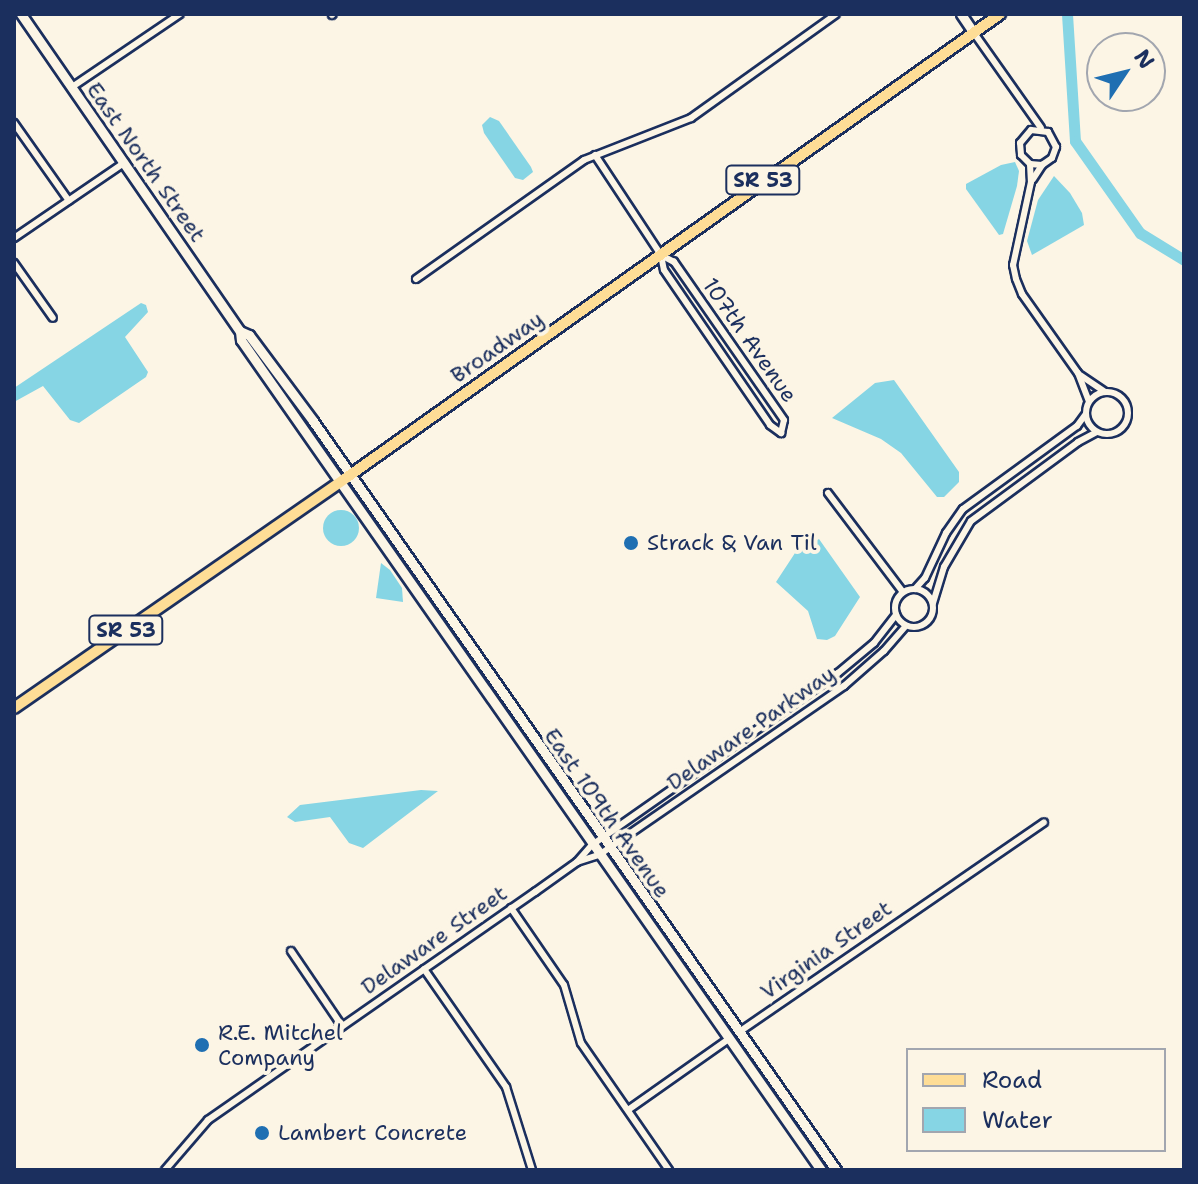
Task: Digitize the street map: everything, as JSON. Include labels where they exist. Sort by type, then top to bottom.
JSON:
[{"type":"main road","name":"East North Street","points":[[21,14],[240,331],[241,340],[340,482]]},
{"type":"main road","points":[[961,14],[974,33]]},
{"type":"main road","name":"Broadway","points":[[14,708],[351,475],[1000,14]]},
{"type":"main road","name":"East North Street","points":[[240,331],[249,335],[351,475]]},
{"type":"main road","name":"East 109th Avenue","points":[[351,475],[602,839],[836,1170]]},
{"type":"main road","name":"East 109th Avenue","points":[[340,482],[821,1170]]},
{"type":"street","points":[[72,87],[180,14]]},
{"type":"street","points":[[416,279],[595,155],[691,118],[836,14]]},
{"type":"street","points":[[974,33],[1024,108],[1053,136],[1056,147],[1052,158],[1042,165],[1031,182]]},
{"type":"street","points":[[1024,108],[1028,132]]},
{"type":"street","points":[[14,123],[69,201]]},
{"type":"street","points":[[1043,129],[1028,132],[1022,137],[1020,149],[1030,164],[1031,182],[1013,265],[1022,294],[1078,373],[1089,401],[1085,415],[1077,426],[963,509],[946,533],[925,578],[915,589],[903,592],[896,603],[896,615],[906,626],[918,627],[929,621],[944,567],[971,521],[1078,442],[1097,432],[1111,434],[1127,421],[1124,401],[1078,373]]},
{"type":"street","name":"107th Avenue","points":[[595,155],[661,255],[664,270],[770,425],[781,433],[784,420],[768,396],[674,262],[661,255]]},
{"type":"street","points":[[14,238],[124,163]]},
{"type":"street","points":[[1030,164],[1042,165]]},
{"type":"street","points":[[14,263],[53,318]]},
{"type":"street","points":[[1089,401],[1107,392]]},
{"type":"street","points":[[1085,415],[1097,432]]},
{"type":"street","points":[[828,493],[903,592]]},
{"type":"street","points":[[915,589],[926,593],[933,603]]},
{"type":"street","name":"Delaware Parkway","points":[[602,839],[855,660],[896,615]]},
{"type":"street","name":"Delaware Parkway","points":[[609,849],[844,686],[884,651],[906,626]]},
{"type":"street","name":"Virginia Street","points":[[628,1110],[1044,822]]},
{"type":"street","name":"Delaware Street","points":[[165,1170],[208,1120],[577,862],[602,839]]},
{"type":"street","name":"Delaware Street","points":[[577,862],[609,849]]},
{"type":"street","points":[[511,908],[564,985],[581,1043],[669,1170]]},
{"type":"street","points":[[291,951],[342,1026]]},
{"type":"street","points":[[424,969],[506,1087],[532,1170]]},
{"type":"water","points":[[490,117],[499,121],[531,167],[533,172],[523,180],[515,178],[484,133],[482,125]]},
{"type":"water","points":[[1015,162],[1019,171],[1017,186],[1003,234],[999,235],[966,189],[966,184],[1001,165]]},
{"type":"water","points":[[1054,176],[1070,193],[1082,213],[1084,225],[1032,255],[1027,241],[1038,200]]},
{"type":"water","points":[[141,303],[146,305],[148,312],[125,337],[148,372],[146,377],[79,423],[70,420],[43,386],[14,402],[14,388]]},
{"type":"water","points":[[894,380],[959,472],[959,482],[944,497],[937,497],[901,453],[881,439],[832,418],[875,383]]},
{"type":"water","points":[[341,510],[353,516],[359,528],[353,540],[341,546],[329,540],[323,528],[329,516]]},
{"type":"water","points":[[819,539],[860,597],[835,636],[827,640],[817,639],[808,611],[776,582],[795,553]]},
{"type":"water","points":[[381,563],[402,588],[403,602],[376,598]]},
{"type":"water","points":[[421,790],[438,791],[363,848],[349,843],[330,817],[295,822],[287,817],[300,805]]},
{"type":"waterway","points":[[1067,14],[1075,141],[1140,233],[1184,260]]},
{"type":"place","name":"Strack & Van Til","points":[[631,543]]},
{"type":"place","name":"R.E. Mitchel Company","points":[[202,1045]]},
{"type":"place","name":"Lambert Concrete","points":[[262,1133]]}]
